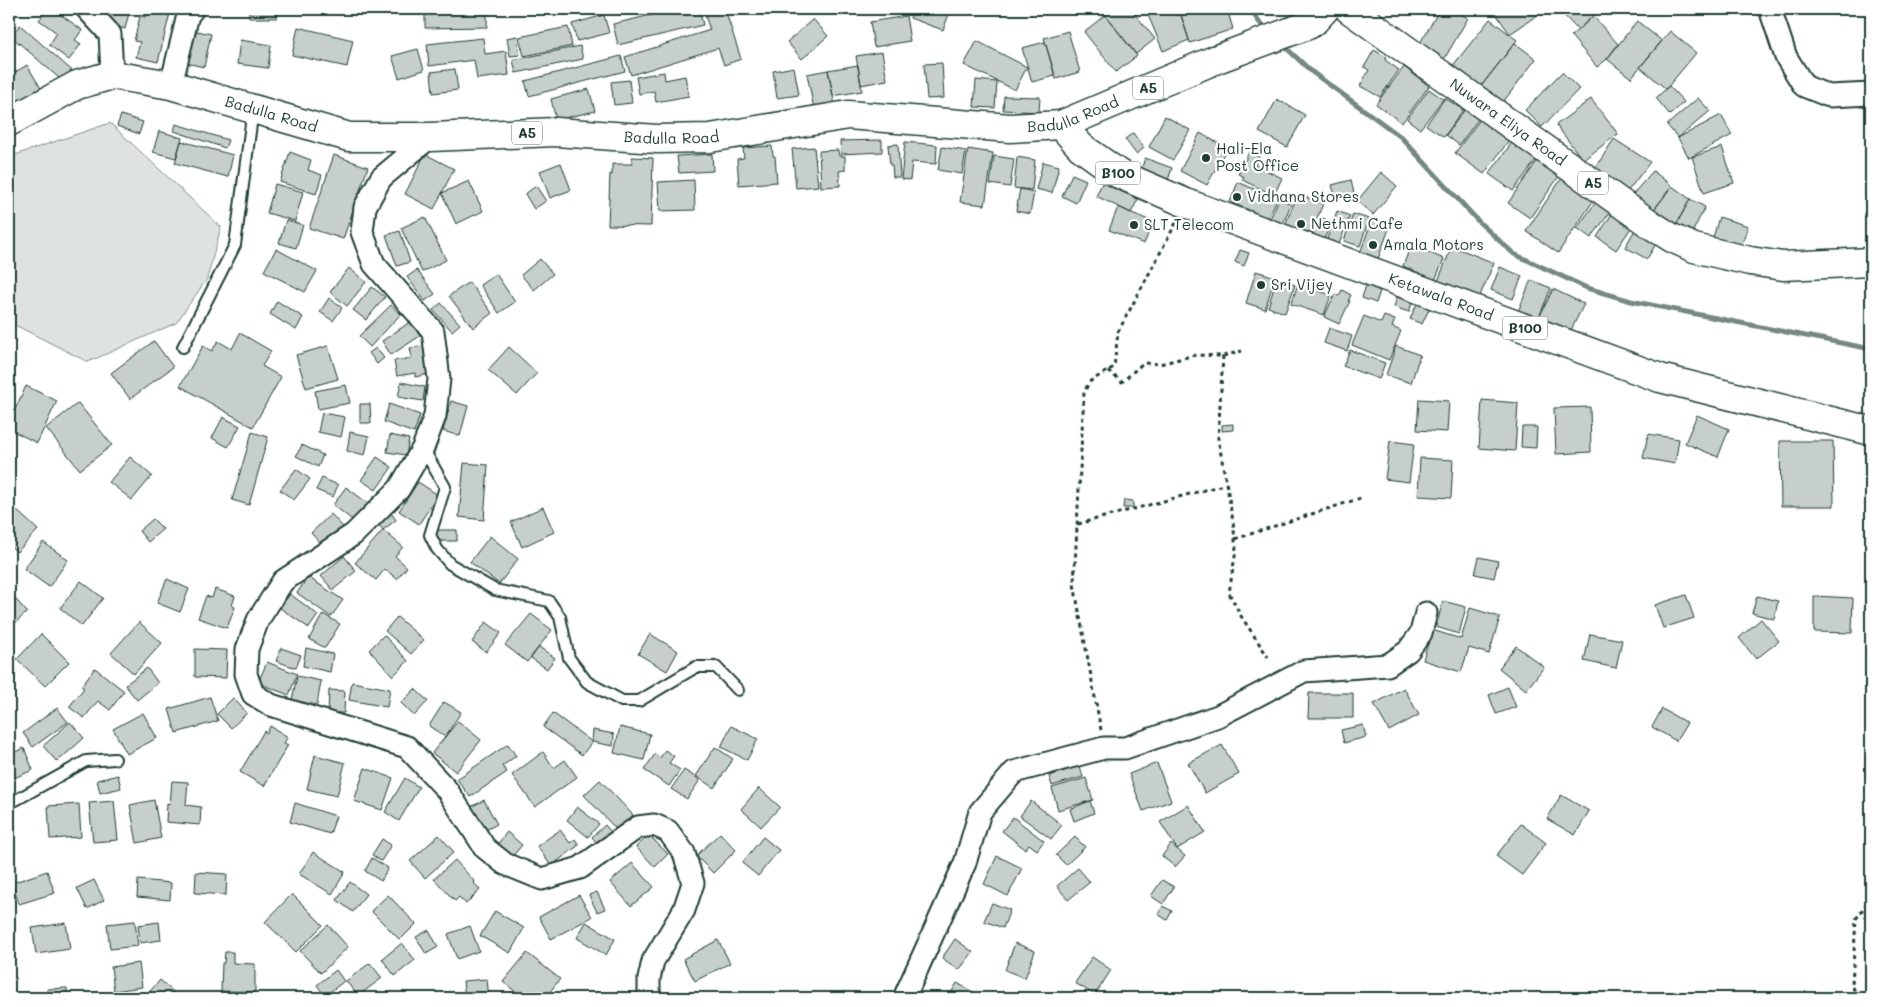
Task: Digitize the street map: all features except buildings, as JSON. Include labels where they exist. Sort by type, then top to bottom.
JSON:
[{"type":"main road","name":"Nuwara Eliya Road","points":[[1349,9],[1672,238],[1703,250],[1783,266],[1871,262]]},
{"type":"main road","name":"Badulla Road","points":[[9,122],[78,85],[112,75],[171,85],[349,137],[430,137],[556,132],[657,140],[710,138],[848,115],[1010,128],[1061,125],[1316,17]]},
{"type":"main road","name":"Ketawala Road","points":[[1061,125],[1081,147],[1119,174],[1186,203],[1660,378],[1871,431]]},
{"type":"street","points":[[87,9],[110,34],[112,75]]},
{"type":"street","points":[[171,85],[188,15],[193,9]]},
{"type":"street","points":[[1770,9],[1786,57],[1804,86],[1829,96],[1871,94]]},
{"type":"street","points":[[430,137],[381,178],[365,207],[362,232],[374,264],[433,331],[439,379],[434,416],[423,448],[399,489],[354,534],[283,581],[258,620],[247,649],[246,674],[253,694],[271,705],[407,747],[447,790],[485,848],[505,864],[542,879],[580,868],[638,827],[654,825],[668,831],[684,853],[693,883],[684,910],[653,960],[649,980],[649,998]]},
{"type":"street","points":[[904,998],[965,863],[980,812],[1014,772],[1104,748],[1125,748],[1218,716],[1304,671],[1388,665],[1408,651],[1421,633],[1426,613]]},
{"type":"lane","points":[[184,347],[235,245],[253,109]]},
{"type":"lane","points":[[423,448],[445,487],[430,535],[437,549],[450,564],[495,590],[549,601],[560,617],[569,658],[587,682],[622,701],[639,701],[696,667],[716,667],[738,690]]},
{"type":"lane","points":[[9,802],[16,800],[86,761],[115,759]]},
{"type":"path","points":[[1104,748],[1074,584],[1084,394],[1089,382],[1114,367],[1118,332],[1186,203]]},
{"type":"path","points":[[1108,371],[1122,382],[1143,363],[1160,364],[1195,355],[1223,356],[1242,351]]},
{"type":"path","points":[[1223,356],[1218,438],[1227,484],[1236,550],[1229,593],[1241,616],[1268,657]]},
{"type":"path","points":[[1078,524],[1227,484]]},
{"type":"path","points":[[1235,538],[1364,497]]},
{"type":"path","points":[[1857,998],[1852,984],[1856,919],[1871,896]]},
{"type":"shaded area","points":[[110,123],[221,227],[207,279],[176,323],[88,362],[9,322],[9,157]]},
{"type":"waterway","points":[[1250,9],[1267,30]]},
{"type":"waterway","points":[[1283,45],[1312,72],[1401,137],[1479,222],[1514,254],[1587,288],[1631,301],[1871,349]]},
{"type":"place","name":"Hali-Ela Post Office","points":[[1206,158]]},
{"type":"place","name":"Vidhana Stores","points":[[1237,197]]},
{"type":"place","name":"Nethmi Cafe","points":[[1301,224]]},
{"type":"place","name":"SLT Telecom","points":[[1134,225]]},
{"type":"place","name":"Amala Motors","points":[[1373,245]]},
{"type":"place","name":"Sri Vijey","points":[[1261,285]]}]
